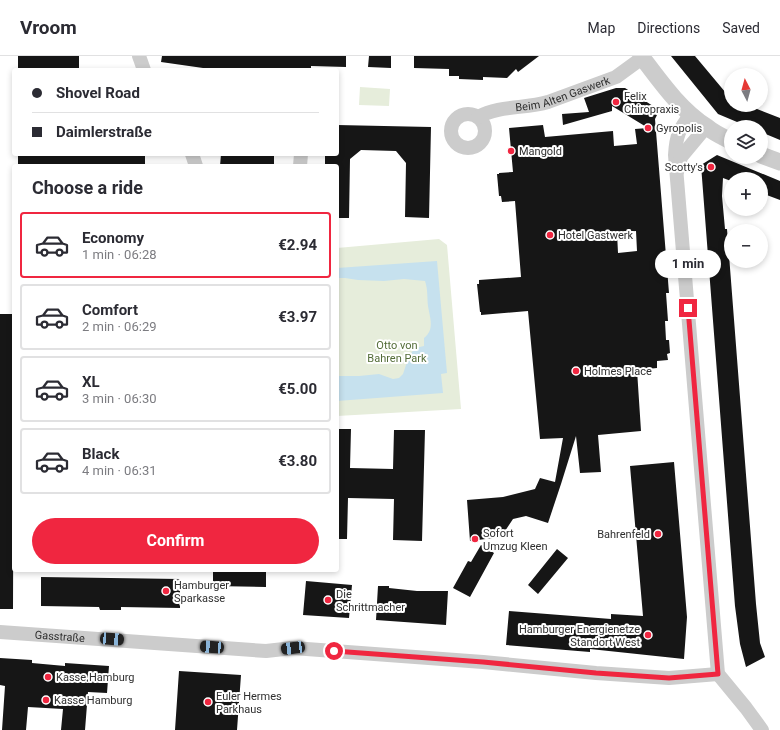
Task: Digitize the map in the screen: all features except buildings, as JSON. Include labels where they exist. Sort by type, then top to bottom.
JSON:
[{"type":"street","points":[[139,56],[143,68]]},
{"type":"street","points":[[642,57],[672,94],[691,114],[706,127],[724,137]]},
{"type":"street","name":"Beim Alten Gaswerk","points":[[478,117],[498,109],[537,105],[548,102],[616,77],[642,57]]},
{"type":"street","points":[[691,114],[677,134],[675,155],[678,173],[718,674],[762,730]]},
{"type":"street","points":[[678,173],[681,158],[706,127]]},
{"type":"street","points":[[768,158],[780,162]]},
{"type":"street","name":"Gasstraße","points":[[0,632],[266,651],[293,648],[669,678],[718,674]]},
{"type":"green space","points":[[360,87],[390,89],[389,106],[359,105]]},
{"type":"green space","name":"Otto von Bahren Park","points":[[439,239],[447,245],[461,409],[339,416],[339,248]]},
{"type":"water","points":[[437,261],[447,373],[441,374],[443,393],[339,401],[339,376],[379,374],[393,379],[399,378],[403,374],[409,356],[415,348],[424,346],[424,338],[431,328],[431,319],[425,281],[404,279],[384,281],[339,278],[339,268]]},
{"type":"place","name":"Felix Chiropraxis","points":[[616,102]]},
{"type":"place","name":"Gyropolis","points":[[648,128]]},
{"type":"place","name":"Mangold","points":[[511,151]]},
{"type":"place","name":"Scotty's","points":[[711,167]]},
{"type":"place","name":"Hotel Gastwerk","points":[[550,235]]},
{"type":"place","name":"Holmes Place","points":[[576,371]]},
{"type":"place","name":"Bahrenfeld","points":[[658,534]]},
{"type":"place","name":"Sofort Umzug Kleen","points":[[475,539]]},
{"type":"place","name":"Hamburger Sparkasse","points":[[166,591]]},
{"type":"place","name":"Die Schrittmacher","points":[[328,600]]},
{"type":"place","name":"Hamburger Energienetze Standort West","points":[[648,635]]},
{"type":"place","name":"Kasse.Hamburg","points":[[48,677]]},
{"type":"place","name":"Kasse Hamburg","points":[[46,700]]},
{"type":"place","name":"Euler Hermes Parkhaus","points":[[208,702]]},
{"type":"route","points":[[334,651],[669,678],[718,674],[714,646],[688,308]]}]
